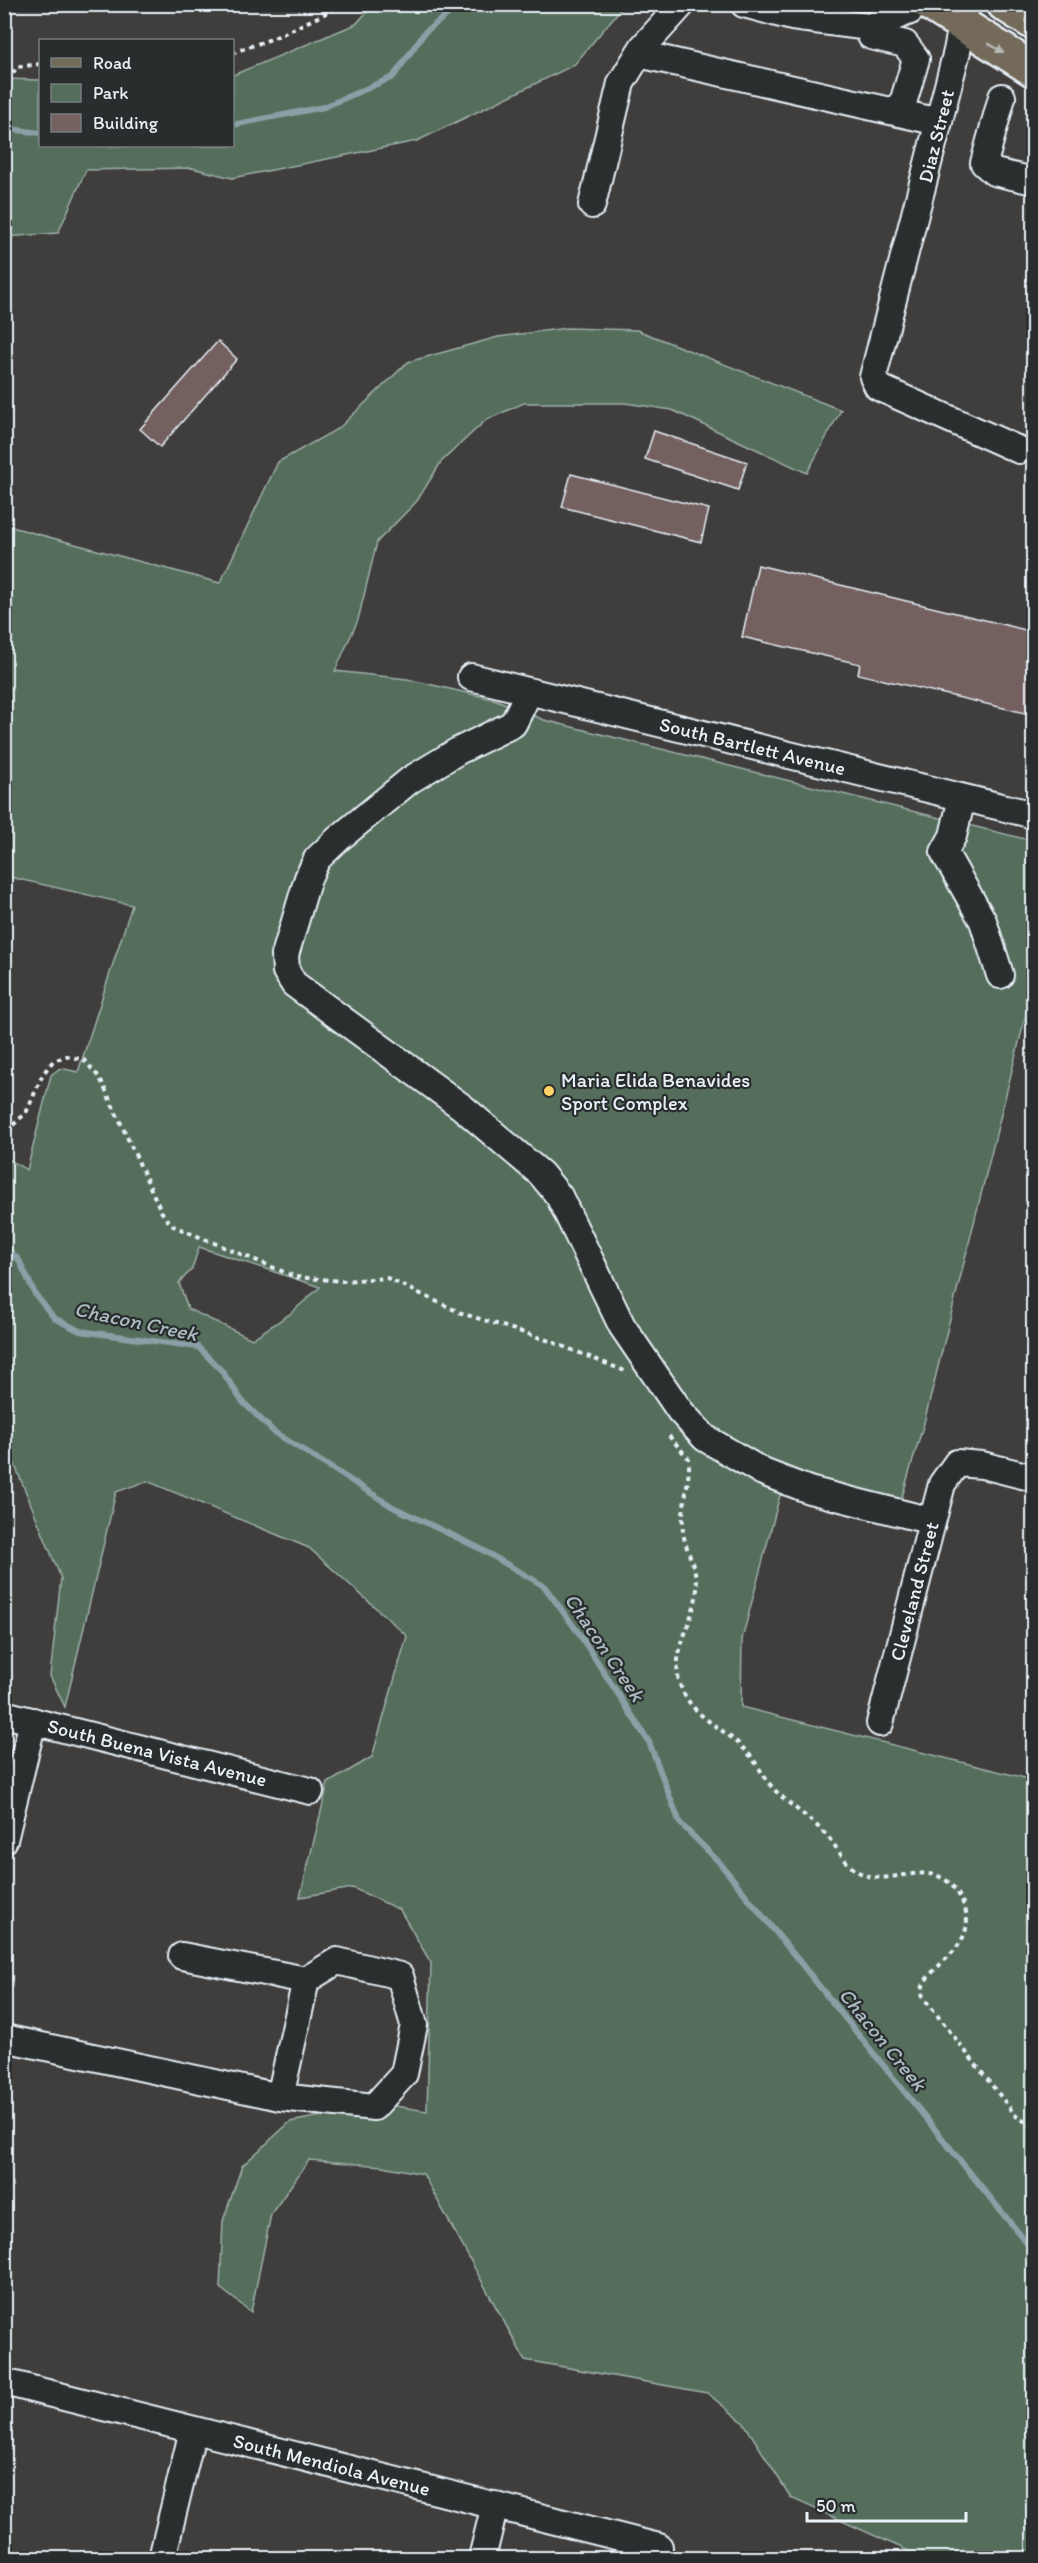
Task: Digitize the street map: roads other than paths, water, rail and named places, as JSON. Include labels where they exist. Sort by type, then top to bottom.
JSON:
[{"type":"main road","points":[[930,4],[965,16],[1034,70]]},
{"type":"main road","points":[[1004,4],[1034,22]]},
{"type":"street","points":[[592,205],[621,83],[639,54],[682,4]]},
{"type":"street","points":[[744,4],[801,11],[869,27],[910,11],[914,4]]},
{"type":"street","name":"Diaz Street","points":[[965,16],[873,377],[878,387],[1019,450]]},
{"type":"street","points":[[869,27],[871,36],[904,44],[916,59],[900,113]]},
{"type":"street","points":[[639,54],[939,122]]},
{"type":"street","points":[[1002,97],[984,163],[994,171],[1034,181]]},
{"type":"street","name":"South Bartlett Avenue","points":[[471,677],[1034,815]]},
{"type":"street","points":[[529,692],[513,724],[458,751],[410,780],[338,838],[317,859],[308,878],[285,955],[286,971],[294,984],[462,1107],[542,1174],[559,1196],[622,1326],[680,1411],[705,1438],[764,1472],[809,1490],[932,1521]]},
{"type":"street","points":[[962,798],[953,836],[944,852],[983,921],[1000,975]]},
{"type":"street","name":"Cleveland Street","points":[[880,1723],[942,1484],[957,1463],[982,1465],[1034,1478]]},
{"type":"street","name":"South Buena Vista Avenue","points":[[4,1714],[310,1791]]},
{"type":"street","points":[[4,1840],[33,1721]]},
{"type":"street","points":[[4,2038],[280,2097],[374,2107],[404,2074],[414,2025],[400,1976],[337,1961],[306,1980],[182,1956]]},
{"type":"street","points":[[280,2097],[306,1980]]},
{"type":"street","name":"South Mendiola Avenue","points":[[4,2382],[659,2547]]},
{"type":"street","points":[[162,2559],[193,2430]]},
{"type":"street","points":[[482,2559],[495,2505]]},
{"type":"waterway","name":"Chacon Creek","points":[[234,125],[324,107],[393,77],[425,32],[461,4]]},
{"type":"waterway","name":"Chacon Creek","points":[[4,128],[39,133]]},
{"type":"waterway","name":"Chacon Creek","points":[[4,1246],[19,1260],[35,1294],[54,1318],[80,1331],[198,1347],[222,1371],[242,1401],[274,1432],[393,1507],[479,1548],[544,1586],[578,1632],[649,1742],[680,1823],[719,1862],[1034,2252]]},
{"type":"place","name":"Maria Elida Benavides Sport Complex","points":[[549,1091]]}]
